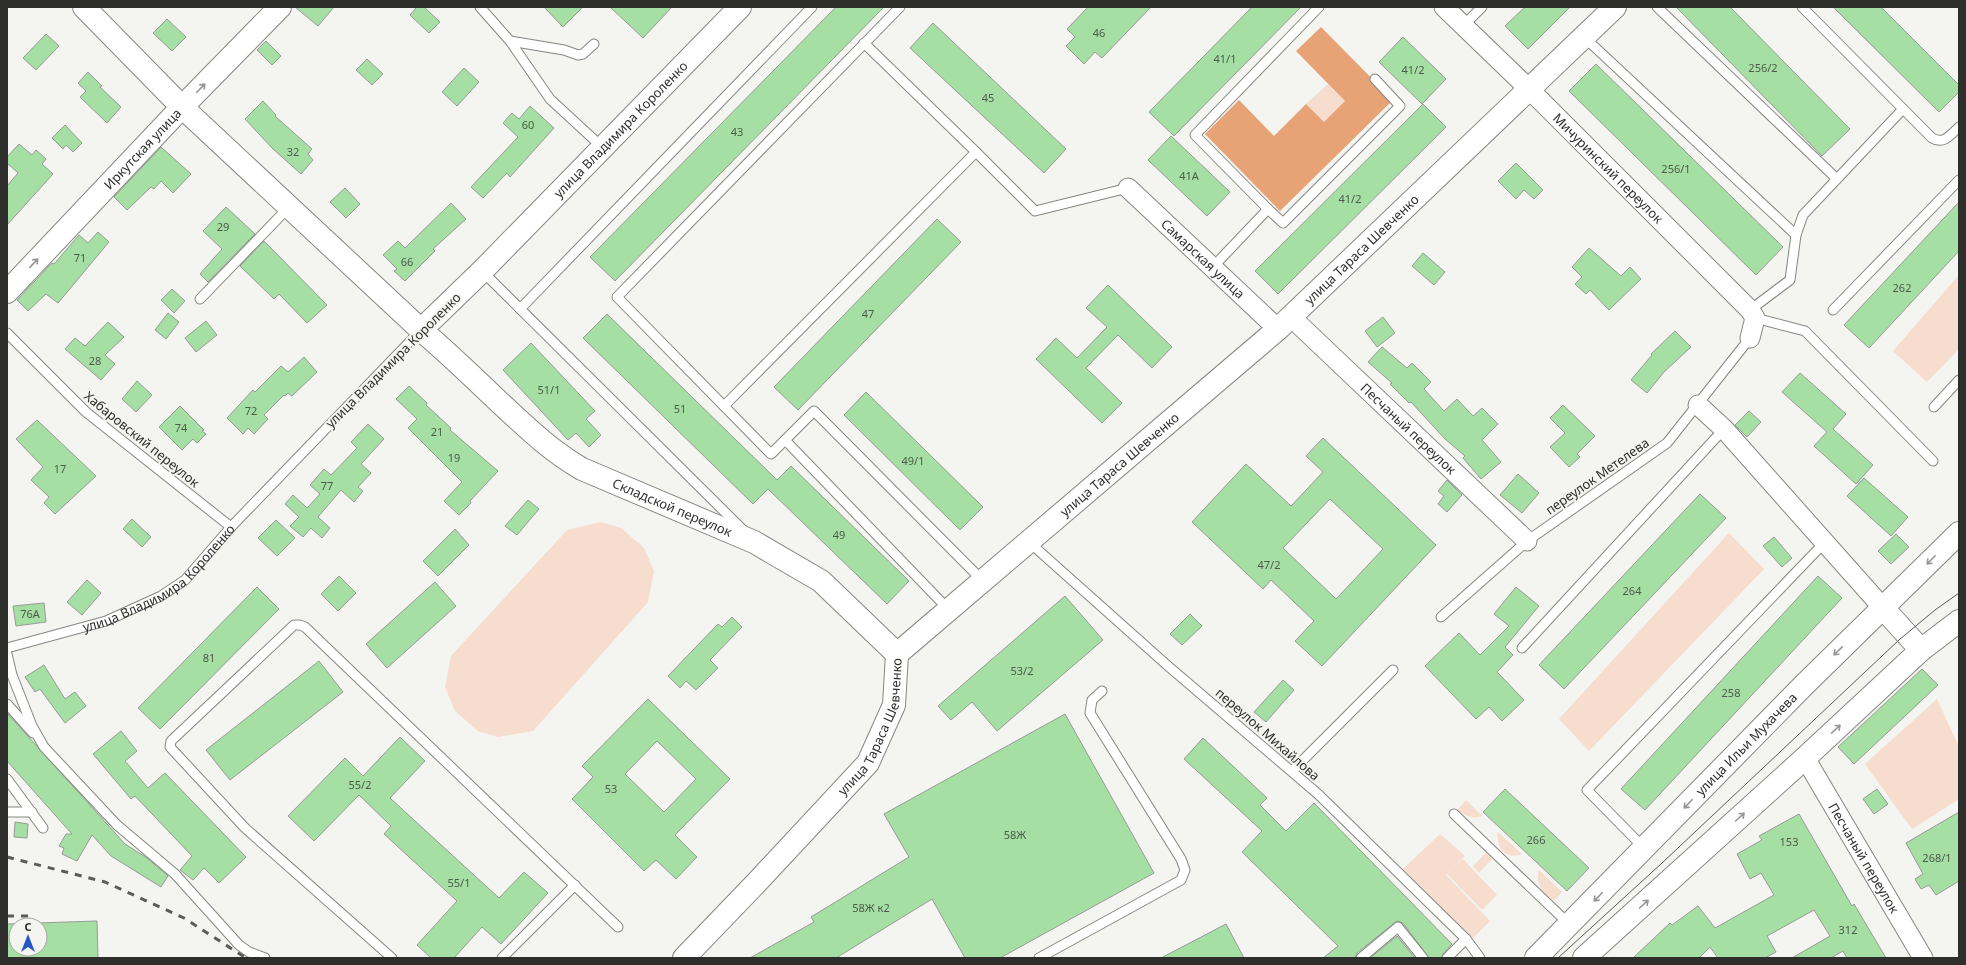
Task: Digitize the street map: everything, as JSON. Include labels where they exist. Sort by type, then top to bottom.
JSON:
[{"type":"street","points":[[84,7],[182,108]]},
{"type":"street","name":"Иркутская улица","points":[[7,292],[280,7]]},
{"type":"street","name":"улица Владимира Короленко","points":[[421,330],[482,271],[602,146],[740,7]]},
{"type":"street","name":"Мичуринский переулок","points":[[1444,7],[1530,90],[1753,314]]},
{"type":"street","name":"улица Тараса Шевченко","points":[[684,958],[868,763],[894,705],[897,654],[1284,323],[1530,90],[1615,7]]},
{"type":"street","name":"Складской переулок","points":[[182,108],[421,330],[451,355],[543,443],[562,458],[582,469],[754,542],[821,581],[897,654]]},
{"type":"street","name":"Самарская улица","points":[[1128,188],[1212,268],[1284,323]]},
{"type":"street","points":[[1750,338],[1753,314]]},
{"type":"street","name":"Песчаный переулок","points":[[1284,323],[1527,541]]},
{"type":"street","points":[[1698,404],[1724,430],[1921,650]]},
{"type":"street","name":"улица Ильи Мухачева","points":[[1536,958],[1645,849],[1804,685],[1959,533]]},
{"type":"street","points":[[1584,958],[1805,758],[1921,650],[1959,621]]},
{"type":"street","name":"Песчаный переулок","points":[[1805,758],[1922,958]]},
{"type":"lane","points":[[480,7],[510,41],[550,99],[602,146]]},
{"type":"lane","points":[[520,309],[812,7]]},
{"type":"lane","points":[[900,7],[617,298],[771,454],[814,411],[983,581]]},
{"type":"lane","points":[[1319,7],[1195,135],[1283,224],[1400,106],[1375,79]]},
{"type":"lane","points":[[1463,26],[1482,7]]},
{"type":"lane","points":[[1656,7],[1837,179]]},
{"type":"lane","points":[[1802,7],[1932,138],[1938,141],[1945,140],[1959,127]]},
{"type":"lane","points":[[1584,37],[1796,235]]},
{"type":"lane","points":[[510,41],[564,50],[578,55],[583,54],[594,44]]},
{"type":"lane","points":[[864,43],[1035,211],[1128,188]]},
{"type":"lane","points":[[1903,109],[1803,215],[1796,235],[1790,280],[1753,314],[1805,331],[1933,461]]},
{"type":"lane","points":[[724,406],[976,152]]},
{"type":"lane","points":[[1833,310],[1959,180]]},
{"type":"lane","points":[[200,299],[289,207]]},
{"type":"lane","points":[[1212,268],[1268,209]]},
{"type":"lane","points":[[482,271],[754,542]]},
{"type":"lane","name":"улица Владимира Короленко","points":[[7,648],[106,621],[161,596],[185,580],[231,527],[421,330]]},
{"type":"lane","name":"Хабаровский переулок","points":[[7,333],[86,412],[231,527]]},
{"type":"lane","name":"переулок Метелева","points":[[1441,617],[1527,541],[1667,443],[1750,338]]},
{"type":"lane","points":[[1934,407],[1959,380]]},
{"type":"lane","points":[[1522,648],[1724,430]]},
{"type":"lane","points":[[785,440],[949,610]]},
{"type":"lane","name":"переулок Михайлова","points":[[1029,542],[1168,666],[1318,794],[1466,939],[1480,958]]},
{"type":"lane","points":[[1645,849],[1587,790],[1825,542]]},
{"type":"lane","points":[[392,958],[245,828],[170,747],[171,741],[294,625],[305,627],[618,927]]},
{"type":"lane","points":[[7,654],[8,667],[39,740]]},
{"type":"lane","points":[[1292,772],[1393,670]]},
{"type":"lane","points":[[1039,958],[1181,880],[1185,870],[1181,859],[1090,713],[1092,700],[1102,691]]},
{"type":"lane","points":[[7,704],[51,755],[118,825],[175,874],[239,945],[249,952],[265,958]]},
{"type":"lane","points":[[7,779],[43,828]]},
{"type":"lane","points":[[7,812],[32,812]]},
{"type":"lane","points":[[1454,814],[1570,925]]},
{"type":"lane","points":[[502,958],[575,885]]},
{"type":"lane","points":[[1361,958],[1398,927],[1423,958]]},
{"type":"lane","points":[[1447,958],[1466,939]]},
{"type":"shaded area","points":[[1321,27],[1393,100],[1280,211],[1205,134],[1239,100],[1274,136],[1306,104],[1324,122],[1345,101],[1296,51]]},
{"type":"shaded area","points":[[1328,84],[1345,101],[1324,122],[1306,104]]},
{"type":"shaded area","points":[[1959,275],[1959,349],[1927,382],[1893,351]]},
{"type":"shaded area","points":[[601,522],[621,528],[644,548],[654,571],[648,602],[533,731],[498,737],[478,731],[455,711],[445,687],[451,656],[567,530]]},
{"type":"shaded area","points":[[1729,533],[1764,569],[1589,751],[1559,719]]},
{"type":"shaded area","points":[[1937,699],[1959,747],[1959,799],[1912,829],[1865,764]]},
{"type":"shaded area","points":[[1466,800],[1482,816],[1472,817],[1457,810]]},
{"type":"shaded area","points":[[1498,832],[1522,854],[1506,854],[1500,848]]},
{"type":"shaded area","points":[[1440,834],[1465,856],[1446,875],[1490,921],[1470,941],[1402,870]]},
{"type":"shaded area","points":[[1486,853],[1492,859],[1479,873],[1473,866]]},
{"type":"shaded area","points":[[1463,859],[1497,895],[1482,910],[1447,874]]},
{"type":"shaded area","points":[[1539,870],[1562,892],[1554,901],[1546,894],[1539,884]]},
{"type":"building","points":[[295,7],[334,7],[318,26]]},
{"type":"building","points":[[417,7],[424,7],[440,22],[429,33],[410,15]]},
{"type":"building","points":[[544,7],[583,7],[563,27]]},
{"type":"building","points":[[610,7],[672,7],[643,38]]},
{"type":"building","points":[[836,7],[884,7],[615,281],[590,257]]},
{"type":"building","points":[[1088,7],[1151,7],[1102,58],[1095,52],[1084,64],[1066,46],[1075,37],[1067,29]]},
{"type":"building","points":[[1252,7],[1301,7],[1174,136],[1149,112]]},
{"type":"building","points":[[1525,7],[1570,7],[1528,49],[1505,26]]},
{"type":"building","points":[[1676,7],[1730,7],[1850,129],[1822,156]]},
{"type":"building","points":[[1833,7],[1881,7],[1959,85],[1959,92],[1939,112]]},
{"type":"building","points":[[167,19],[186,37],[172,51],[153,33]]},
{"type":"building","points":[[933,23],[1066,149],[1044,173],[910,48]]},
{"type":"building","points":[[46,34],[59,46],[36,70],[23,58]]},
{"type":"building","points":[[1403,37],[1446,79],[1422,104],[1379,62]]},
{"type":"building","points":[[266,41],[281,56],[272,65],[257,50]]},
{"type":"building","points":[[367,59],[383,74],[372,85],[356,70]]},
{"type":"building","points":[[1596,64],[1783,247],[1756,275],[1569,91]]},
{"type":"building","points":[[464,68],[479,82],[457,106],[442,92]]},
{"type":"building","points":[[88,72],[102,86],[100,87],[121,107],[107,123],[80,97],[86,91],[78,83]]},
{"type":"building","points":[[263,101],[276,115],[275,116],[312,149],[308,154],[313,160],[301,174],[273,149],[245,119]]},
{"type":"building","points":[[1423,104],[1446,127],[1278,294],[1255,271]]},
{"type":"building","points":[[530,106],[554,128],[510,177],[507,173],[483,198],[471,187],[518,137],[503,123],[512,113],[519,119]]},
{"type":"building","points":[[65,125],[82,143],[73,152],[66,145],[63,149],[52,138]]},
{"type":"building","points":[[1171,136],[1230,192],[1207,216],[1148,160]]},
{"type":"building","points":[[19,144],[32,155],[36,150],[46,159],[42,164],[53,174],[7,225],[7,186],[18,173],[7,163],[7,157]]},
{"type":"building","points":[[161,147],[191,174],[173,193],[161,181],[154,189],[151,187],[127,210],[114,197]]},
{"type":"building","points":[[1516,163],[1543,190],[1534,199],[1524,190],[1516,199],[1498,181]]},
{"type":"building","points":[[345,188],[360,204],[346,218],[330,202]]},
{"type":"building","points":[[1959,202],[1959,251],[1869,348],[1844,325]]},
{"type":"building","points":[[451,203],[466,219],[433,249],[435,251],[405,281],[394,271],[397,269],[383,255],[398,241],[405,248]]},
{"type":"building","points":[[226,207],[255,234],[208,282],[200,274],[222,249],[203,231]]},
{"type":"building","points":[[937,219],[961,242],[798,410],[774,387]]},
{"type":"building","points":[[98,232],[109,242],[58,303],[46,294],[28,311],[17,300],[52,263],[54,264],[79,235],[88,243]]},
{"type":"building","points":[[264,241],[327,305],[307,323],[279,294],[274,299],[240,266]]},
{"type":"building","points":[[1589,248],[1621,276],[1630,267],[1641,279],[1609,310],[1590,290],[1586,294],[1575,284],[1582,277],[1572,267]]},
{"type":"building","points":[[1423,253],[1445,272],[1434,285],[1412,266]]},
{"type":"building","points":[[1108,285],[1172,347],[1152,368],[1118,335],[1086,368],[1122,403],[1102,423],[1036,359],[1056,338],[1077,358],[1107,327],[1086,308]]},
{"type":"building","points":[[172,289],[185,301],[174,313],[161,300]]},
{"type":"building","points":[[168,313],[179,322],[166,339],[155,330]]},
{"type":"building","points":[[607,314],[777,480],[791,466],[909,581],[887,604],[768,489],[753,504],[583,338]]},
{"type":"building","points":[[1383,317],[1395,333],[1377,347],[1365,331]]},
{"type":"building","points":[[206,321],[217,335],[196,352],[185,338]]},
{"type":"building","points":[[108,322],[124,337],[105,355],[115,364],[101,380],[65,349],[75,338],[85,346]]},
{"type":"building","points":[[1675,331],[1691,347],[1664,372],[1647,393],[1631,380],[1652,355],[1651,354]]},
{"type":"building","points":[[531,343],[595,411],[586,419],[601,435],[589,447],[576,433],[568,440],[503,370]]},
{"type":"building","points":[[1382,347],[1407,368],[1412,363],[1431,382],[1424,389],[1444,411],[1457,399],[1473,416],[1482,408],[1498,424],[1482,440],[1501,462],[1481,479],[1463,458],[1465,456],[1445,439],[1411,402],[1409,403],[1390,384],[1392,383],[1368,362]]},
{"type":"building","points":[[304,357],[317,372],[292,396],[288,393],[285,396],[284,395],[264,415],[268,419],[254,434],[248,428],[243,434],[227,418],[253,390],[255,392],[281,366],[288,372]]},
{"type":"building","points":[[1800,373],[1846,414],[1833,429],[1873,465],[1856,484],[1814,446],[1827,432],[1782,392]]},
{"type":"building","points":[[137,381],[152,395],[136,412],[122,399]]},
{"type":"building","points":[[409,386],[427,403],[426,405],[451,428],[450,430],[498,471],[459,515],[444,501],[462,482],[408,428],[417,419],[396,399]]},
{"type":"building","points":[[866,392],[983,507],[960,530],[844,415]]},
{"type":"building","points":[[1563,405],[1595,436],[1577,454],[1580,457],[1569,467],[1550,447],[1565,433],[1550,418]]},
{"type":"building","points":[[180,406],[204,430],[202,431],[206,434],[197,443],[193,439],[182,450],[159,427]]},
{"type":"building","points":[[1749,411],[1761,422],[1747,437],[1735,425]]},
{"type":"building","points":[[37,420],[96,476],[55,514],[44,503],[49,497],[31,480],[43,467],[16,439]]},
{"type":"building","points":[[368,424],[384,439],[361,464],[371,473],[358,487],[363,491],[354,502],[341,490],[318,517],[330,528],[322,538],[311,528],[303,537],[290,526],[299,517],[285,504],[293,495],[307,508],[320,494],[310,485],[324,469],[331,475],[357,448],[351,442]]},
{"type":"building","points":[[1323,438],[1436,545],[1322,666],[1295,641],[1314,621],[1271,580],[1263,589],[1192,522],[1246,464],[1291,506],[1323,472],[1306,456]],"holes":[[[1330,499],[1383,549],[1336,599],[1283,548]]]},
{"type":"building","points":[[1518,474],[1539,493],[1522,513],[1500,495]]},
{"type":"building","points":[[1864,478],[1908,517],[1891,536],[1847,496]]},
{"type":"building","points":[[1447,480],[1462,495],[1447,512],[1438,504],[1444,496],[1438,491]]},
{"type":"building","points":[[1700,494],[1726,518],[1564,689],[1539,665]]},
{"type":"building","points":[[528,500],[539,509],[517,535],[505,526]]},
{"type":"building","points":[[132,519],[151,537],[142,547],[123,529]]},
{"type":"building","points":[[276,520],[295,538],[277,556],[258,538]]},
{"type":"building","points":[[455,529],[469,545],[438,576],[423,561]]},
{"type":"building","points":[[1896,534],[1909,547],[1891,564],[1878,551]]},
{"type":"building","points":[[1774,537],[1792,558],[1782,567],[1763,546]]},
{"type":"building","points":[[339,576],[356,593],[338,611],[321,594]]},
{"type":"building","points":[[1818,576],[1842,598],[1645,810],[1621,789]]},
{"type":"building","points":[[87,580],[101,593],[82,615],[67,602]]},
{"type":"building","points":[[435,582],[456,606],[387,668],[366,644]]},
{"type":"building","points":[[257,587],[279,609],[160,729],[138,708]]},
{"type":"building","points":[[1516,587],[1539,606],[1505,647],[1513,655],[1497,672],[1524,700],[1502,721],[1489,707],[1476,719],[1425,666],[1459,633],[1480,655],[1509,626],[1494,614]]},
{"type":"building","points":[[1065,596],[1103,640],[997,731],[972,702],[951,720],[938,706]]},
{"type":"building","points":[[44,603],[46,622],[16,626],[13,606]]},
{"type":"building","points":[[1190,614],[1202,626],[1182,645],[1170,634]]},
{"type":"building","points":[[732,617],[742,627],[710,660],[718,668],[696,690],[686,681],[680,688],[668,676],[718,624],[722,627]]},
{"type":"building","points":[[319,661],[343,692],[230,780],[206,750]]},
{"type":"building","points":[[44,665],[65,699],[75,692],[86,706],[65,723],[40,689],[35,692],[25,677]]},
{"type":"building","points":[[1922,669],[1938,685],[1854,764],[1838,747]]},
{"type":"building","points":[[1283,680],[1294,690],[1266,722],[1254,712]]},
{"type":"building","points":[[648,699],[730,779],[675,835],[697,857],[676,879],[656,860],[644,871],[572,799],[593,777],[582,766]],"holes":[[[657,741],[696,779],[664,812],[625,774]]]},
{"type":"building","points":[[7,713],[125,844],[147,858],[168,876],[161,887],[111,856],[92,835],[77,861],[62,854],[64,848],[59,846],[66,834],[72,834],[7,761]]},
{"type":"building","points":[[1065,714],[1154,873],[1000,958],[965,958],[932,899],[836,958],[750,958],[814,922],[811,917],[909,857],[884,814]]},
{"type":"building","points":[[121,731],[137,751],[125,761],[148,788],[165,773],[246,857],[219,883],[204,868],[193,880],[180,870],[192,856],[135,796],[131,799],[93,754]]},
{"type":"building","points":[[400,737],[425,761],[390,798],[499,898],[524,872],[548,893],[501,944],[482,927],[454,958],[431,958],[417,945],[457,901],[384,834],[391,826],[359,795],[314,841],[288,816],[345,758],[363,776]]},
{"type":"building","points":[[1203,738],[1267,798],[1260,805],[1286,831],[1314,803],[1452,944],[1441,958],[1429,958],[1403,923],[1397,921],[1357,953],[1355,958],[1323,958],[1338,946],[1242,852],[1262,831],[1184,759]]},
{"type":"building","points":[[1505,789],[1589,868],[1567,891],[1483,812]]},
{"type":"building","points":[[1877,789],[1888,804],[1874,814],[1863,799]]},
{"type":"building","points":[[1959,812],[1959,881],[1936,895],[1929,885],[1921,889],[1915,879],[1923,874],[1906,843]]},
{"type":"building","points":[[1799,814],[1852,906],[1854,904],[1886,958],[1847,958],[1843,951],[1831,958],[1792,958],[1830,936],[1814,910],[1767,936],[1776,952],[1765,958],[1718,958],[1710,947],[1699,958],[1633,958],[1670,923],[1672,925],[1698,906],[1715,928],[1774,895],[1761,873],[1750,879],[1737,854],[1762,840],[1759,836]]},
{"type":"building","points":[[15,822],[28,824],[27,838],[14,837]]},
{"type":"building","points":[[97,921],[98,958],[7,958],[7,924],[8,957],[48,957],[48,923]]},
{"type":"building","points":[[1226,924],[1244,958],[1161,958]]},
{"type":"building","points":[[1397,936],[1415,958],[1370,958]]},
{"type":"tram line","points":[[1558,958],[1662,863],[1899,640],[1935,610],[1959,593]]},
{"type":"railway","points":[[7,857],[105,882],[184,918],[246,958]]},
{"type":"railway","points":[[7,916],[35,916]]}]
